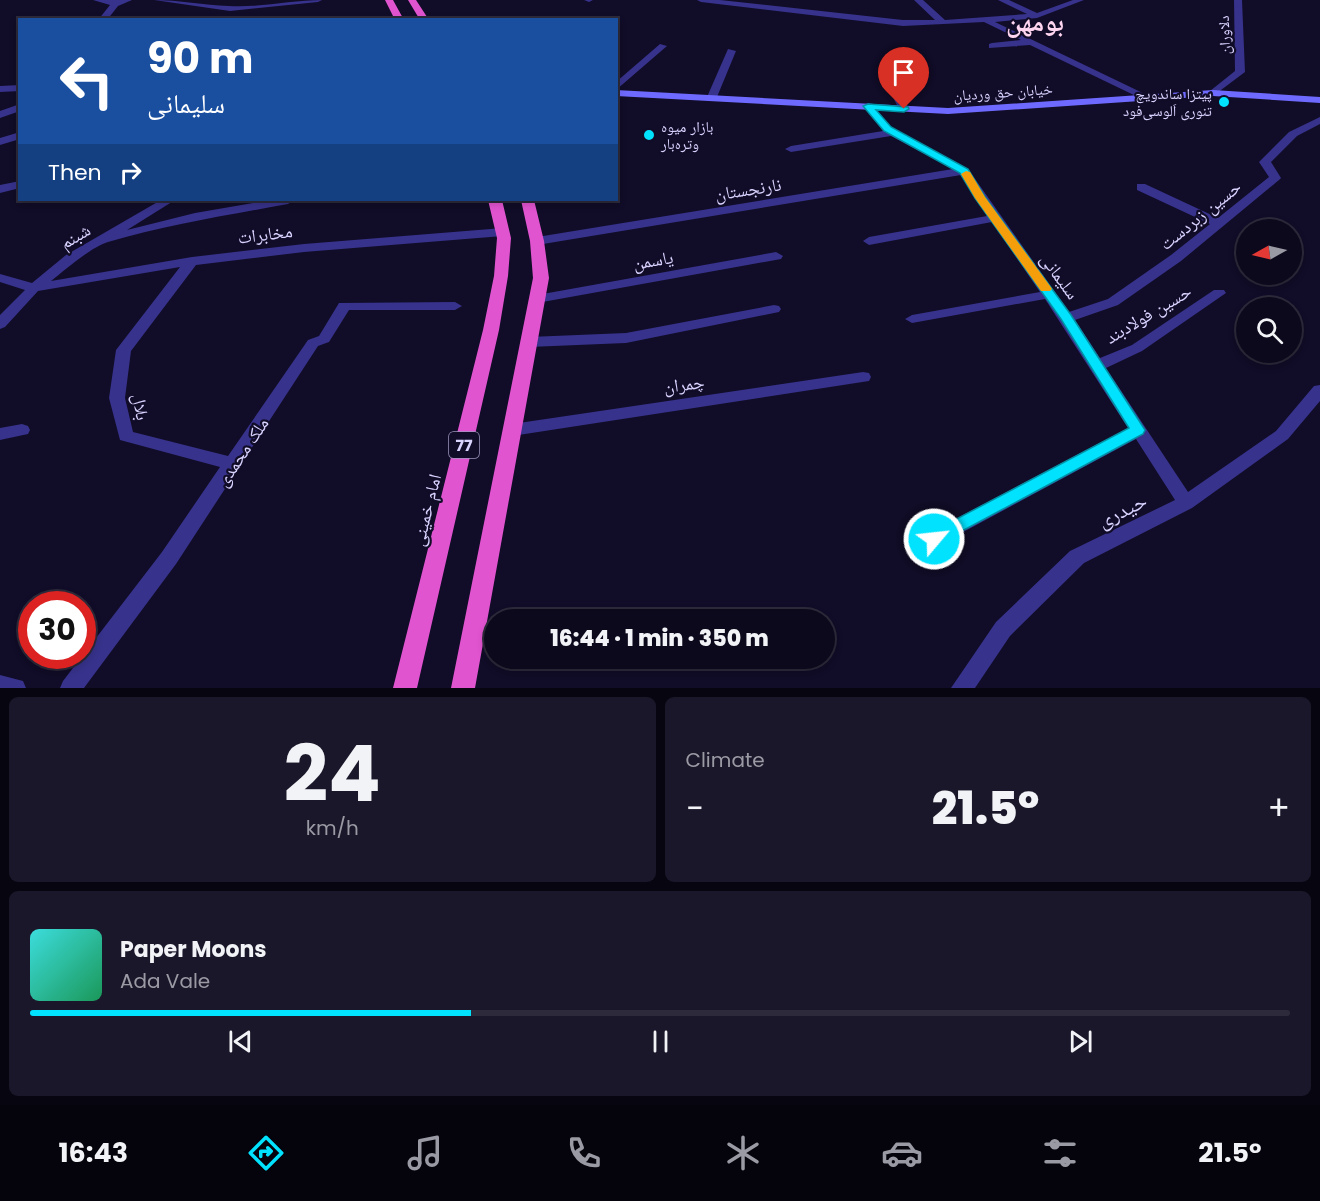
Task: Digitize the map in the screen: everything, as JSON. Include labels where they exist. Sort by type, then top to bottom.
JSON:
[{"type":"highway","points":[[389,0],[399,18]]},
{"type":"highway","points":[[412,0],[424,18]]},
{"type":"highway","name":"امام خمینی","points":[[405,688],[491,330],[501,276],[503,232],[495,201]]},
{"type":"highway","name":"77","points":[[463,688],[541,278],[537,242],[527,201]]},
{"type":"main road","name":"خیابان حق وردیان","points":[[618,93],[904,109],[991,109],[1144,96],[1213,93],[1320,100]]},
{"type":"street","points":[[97,0],[115,4],[128,0]]},
{"type":"street","points":[[158,0],[230,9],[318,0]]},
{"type":"street","points":[[701,0],[863,20],[943,23],[1037,16],[1080,0]]},
{"type":"street","points":[[918,0],[943,23]]},
{"type":"street","points":[[1002,0],[1037,16]]},
{"type":"street","name":"دلاوران","points":[[1213,93],[1240,72],[1238,0]]},
{"type":"street","points":[[104,18],[115,4]]},
{"type":"street","points":[[985,20],[1144,96]]},
{"type":"street","points":[[992,46],[1031,42]]},
{"type":"street","points":[[618,85],[663,45]]},
{"type":"street","points":[[712,97],[731,51]]},
{"type":"street","points":[[885,64],[888,78],[904,109]]},
{"type":"street","points":[[0,90],[18,88]]},
{"type":"street","name":"سلیمانی","points":[[868,106],[887,129],[964,171],[1050,294],[1186,503]]},
{"type":"street","points":[[0,115],[18,108]]},
{"type":"street","name":"حسین زبردست","points":[[1066,318],[1113,302],[1176,258],[1275,178],[1265,162],[1293,134],[1320,120]]},
{"type":"street","points":[[791,149],[894,132]]},
{"type":"street","points":[[0,142],[18,136]]},
{"type":"street","name":"نارنجستان","points":[[537,242],[964,171]]},
{"type":"street","points":[[0,189],[18,184]]},
{"type":"street","points":[[1141,188],[1218,223]]},
{"type":"street","name":"شبنم","points":[[0,324],[34,288],[71,258],[167,201]]},
{"type":"street","points":[[103,240],[195,217],[283,201]]},
{"type":"street","points":[[869,241],[995,218]]},
{"type":"street","name":"مخابرات","points":[[34,288],[192,261],[304,248],[503,232]]},
{"type":"street","name":"یاسمن","points":[[537,299],[776,256]]},
{"type":"street","name":"بلال","points":[[192,261],[124,350],[117,398],[126,436],[233,464]]},
{"type":"street","points":[[0,278],[34,288]]},
{"type":"street","name":"حسین فولادبند","points":[[1096,366],[1137,348],[1219,293]]},
{"type":"street","points":[[912,319],[1050,294]]},
{"type":"street","name":"ملک محمدی","points":[[71,688],[169,558],[314,343],[324,339],[345,306],[455,306]]},
{"type":"street","points":[[529,342],[626,338],[774,309]]},
{"type":"street","name":"چمران","points":[[512,430],[863,377]]},
{"type":"street","name":"حیدری","points":[[962,688],[1003,628],[1077,557],[1186,503],[1282,435],[1320,390]]},
{"type":"street","points":[[0,434],[22,430]]},
{"type":"street","points":[[934,539],[1138,430]]},
{"type":"street","points":[[0,685],[15,688]]},
{"type":"slow traffic","points":[[966,174],[980,198],[1046,289]]},
{"type":"place","name":"پیتزا ساندویچ تنوری اَلوسی‌‌فود","points":[[1224,102]]},
{"type":"place","name":"بازار میوه وتره‌بار","points":[[649,135]]},
{"type":"district","name":"بومهن","points":[[1035,22]]},
{"type":"route","points":[[904,109],[868,106],[887,129],[964,171],[980,198],[1066,318],[1138,430],[934,539]]}]
